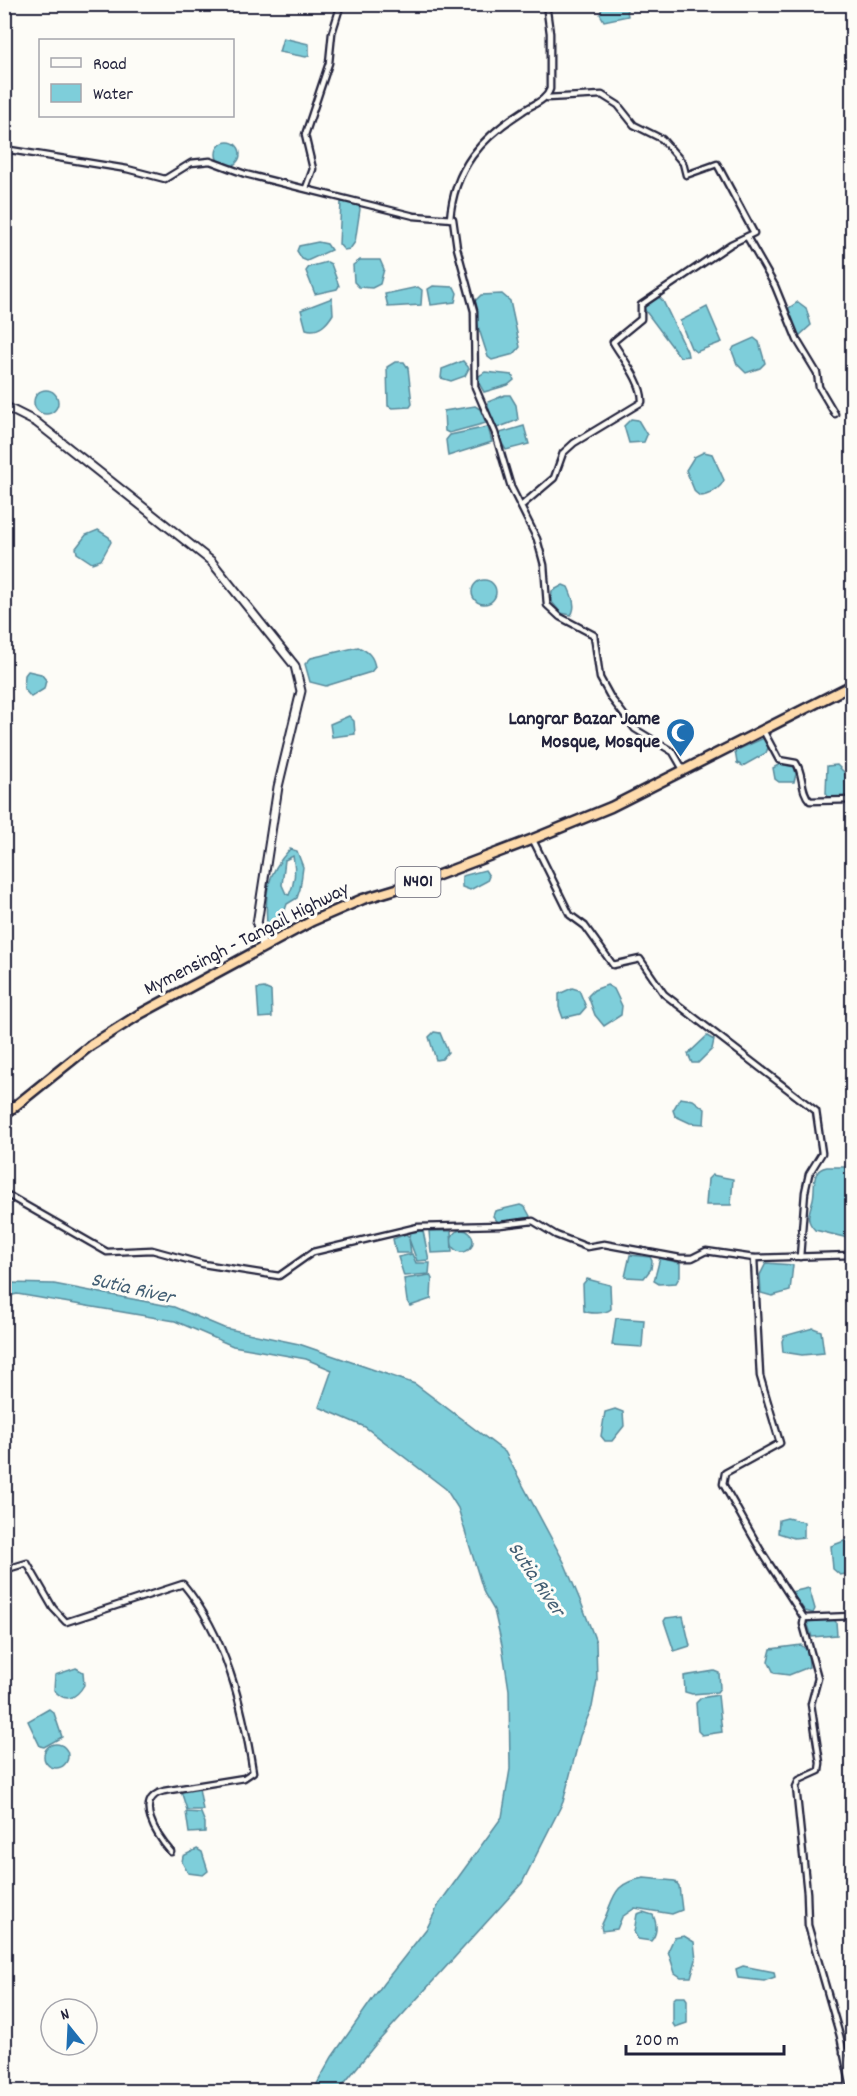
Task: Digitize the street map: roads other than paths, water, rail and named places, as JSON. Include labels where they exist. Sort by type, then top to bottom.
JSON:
[{"type":"highway","name":"Mymensingh - Tangail Highway","points":[[4,1115],[91,1045],[140,1014],[263,946],[363,899],[423,881],[610,807],[764,732],[852,685]]},
{"type":"main road","points":[[4,406],[36,422],[211,561],[295,666],[301,691],[278,787],[257,924],[263,946]]},
{"type":"street","points":[[306,188],[313,169],[305,135],[329,63],[332,33],[341,4]]},
{"type":"street","points":[[546,4],[550,33],[550,89],[547,98]]},
{"type":"street","points":[[450,219],[452,193],[463,166],[504,125],[547,98],[602,95],[626,113],[634,125],[662,139],[683,163],[686,175],[717,164],[754,233],[731,244],[641,304],[641,319],[613,342],[634,378],[642,395],[642,402],[574,443],[564,453],[554,478],[521,506]]},
{"type":"street","points":[[4,149],[128,169],[165,179],[191,163],[210,161],[245,174],[414,216],[453,219],[456,227],[457,248],[474,311],[475,387],[495,433],[511,487],[537,539],[544,565],[547,605],[560,617],[594,635],[600,678],[611,698],[635,729],[673,752],[684,771]]},
{"type":"street","points":[[747,237],[775,286],[797,340],[817,373],[819,387],[835,414]]},
{"type":"street","points":[[764,732],[779,760],[796,763],[799,767],[804,793],[810,801],[852,800]]},
{"type":"street","points":[[533,839],[570,915],[585,926],[613,965],[640,959],[664,993],[816,1111],[822,1153],[809,1174],[804,1192],[800,1257]]},
{"type":"street","points":[[4,1193],[107,1252],[152,1250],[203,1264],[279,1276],[313,1252],[418,1227],[500,1225],[533,1221],[587,1247],[604,1244],[680,1258],[692,1258],[706,1251],[754,1258],[852,1255]]},
{"type":"street","points":[[754,1258],[760,1376],[780,1443],[725,1473],[723,1484],[761,1551],[804,1618],[803,1624],[818,1678],[811,1704],[820,1764],[819,1771],[799,1780],[796,1787],[808,1925],[852,2091]]},
{"type":"street","points":[[4,1570],[27,1563],[53,1608],[66,1622],[183,1584],[198,1602],[226,1660],[253,1772],[244,1778],[164,1791],[153,1795],[149,1800],[148,1813],[159,1837],[171,1852]]},
{"type":"street","points":[[804,1618],[852,1616]]},
{"type":"street","points":[[843,2053],[852,2050]]},
{"type":"water","points":[[603,5],[626,5],[628,16],[604,21],[600,14]]},
{"type":"water","points":[[283,38],[309,44],[309,55],[306,57],[279,52]]},
{"type":"water","points":[[228,142],[236,146],[240,154],[236,162],[228,166],[220,162],[216,154],[220,146]]},
{"type":"water","points":[[341,202],[358,204],[360,209],[355,242],[350,249],[344,250],[339,244]]},
{"type":"water","points":[[318,242],[327,244],[331,250],[307,261],[302,259],[297,251],[299,246]]},
{"type":"water","points":[[360,260],[380,260],[384,269],[380,284],[372,288],[359,287],[354,282],[353,265]]},
{"type":"water","points":[[327,262],[331,264],[339,286],[337,289],[315,294],[306,271],[309,267]]},
{"type":"water","points":[[433,286],[454,287],[457,293],[455,302],[431,305],[428,289]]},
{"type":"water","points":[[418,287],[422,290],[421,305],[388,307],[385,294]]},
{"type":"water","points":[[502,294],[510,301],[520,347],[514,354],[492,360],[488,357],[477,323],[475,301],[481,295]]},
{"type":"water","points":[[658,296],[663,301],[688,356],[680,357],[644,309],[644,306]]},
{"type":"water","points":[[332,298],[333,314],[328,321],[319,329],[306,329],[301,310]]},
{"type":"water","points":[[798,302],[806,308],[811,325],[800,335],[790,319],[789,311],[789,308]]},
{"type":"water","points":[[707,307],[722,342],[696,352],[691,348],[680,321]]},
{"type":"water","points":[[754,338],[759,342],[765,363],[760,368],[746,373],[737,364],[732,351],[734,347]]},
{"type":"water","points":[[463,361],[469,368],[465,376],[451,381],[441,378],[442,369]]},
{"type":"water","points":[[395,362],[404,362],[408,368],[412,404],[410,407],[392,408],[388,406],[387,367]]},
{"type":"water","points":[[485,372],[512,375],[514,380],[508,385],[484,392],[476,378]]},
{"type":"water","points":[[46,390],[55,393],[58,402],[55,411],[46,414],[37,411],[34,402],[37,393]]},
{"type":"water","points":[[510,395],[516,405],[518,420],[497,428],[489,416],[488,402]]},
{"type":"water","points":[[475,406],[480,409],[486,423],[449,433],[445,431],[444,411]]},
{"type":"water","points":[[631,419],[638,420],[647,435],[644,442],[629,443],[624,426]]},
{"type":"water","points":[[524,426],[529,444],[506,450],[501,442],[500,433]]},
{"type":"water","points":[[488,427],[492,442],[448,456],[446,440],[450,435]]},
{"type":"water","points":[[704,452],[712,454],[724,480],[714,491],[700,496],[695,492],[686,470],[694,457]]},
{"type":"water","points":[[98,530],[109,537],[111,542],[101,560],[92,563],[77,553],[76,548],[86,535]]},
{"type":"water","points":[[484,580],[493,583],[496,592],[493,601],[484,604],[475,601],[472,592],[475,583]]},
{"type":"water","points":[[563,585],[568,587],[574,605],[571,615],[561,613],[551,601],[552,591]]},
{"type":"water","points":[[358,647],[367,652],[373,660],[375,667],[371,672],[326,686],[310,682],[305,664],[311,658]]},
{"type":"water","points":[[28,671],[41,674],[46,680],[44,689],[31,697],[24,689],[25,675]]},
{"type":"water","points":[[349,716],[354,721],[355,734],[332,737],[330,724]]},
{"type":"water","points":[[764,738],[769,745],[766,753],[743,766],[737,763],[735,751]]},
{"type":"water","points":[[780,764],[794,767],[796,774],[794,782],[779,782],[775,779],[773,768]]},
{"type":"water","points":[[837,765],[845,773],[846,795],[843,798],[828,797],[826,793],[827,766]]},
{"type":"water","points":[[290,849],[297,851],[303,867],[300,889],[297,898],[287,904],[281,922],[267,925],[266,903],[269,884],[282,858]],"holes":[[[293,856],[294,881],[289,895],[286,894],[282,885],[285,860]]]},
{"type":"water","points":[[485,870],[489,876],[487,881],[470,890],[462,887],[462,876]]},
{"type":"water","points":[[607,985],[614,989],[622,1006],[621,1015],[604,1026],[595,1015],[588,996],[594,990]]},
{"type":"water","points":[[264,988],[271,991],[272,1017],[259,1018],[257,989]]},
{"type":"water","points":[[572,988],[579,990],[586,1007],[580,1014],[563,1018],[559,1007],[559,994]]},
{"type":"water","points":[[434,1032],[440,1033],[448,1052],[442,1059],[436,1060],[429,1037]]},
{"type":"water","points":[[707,1036],[714,1040],[712,1049],[698,1063],[692,1063],[688,1054]]},
{"type":"water","points":[[680,1098],[693,1100],[705,1109],[704,1124],[690,1123],[675,1116],[673,1110]]},
{"type":"water","points":[[827,1167],[852,1167],[852,1239],[815,1230],[810,1222],[809,1215],[816,1175]]},
{"type":"water","points":[[712,1175],[733,1179],[731,1205],[706,1205],[708,1179]]},
{"type":"water","points":[[520,1205],[525,1207],[530,1216],[528,1218],[498,1222],[493,1216],[495,1211]]},
{"type":"water","points":[[462,1230],[470,1233],[473,1241],[470,1249],[462,1252],[454,1249],[451,1241],[454,1233]]},
{"type":"water","points":[[423,1231],[429,1260],[417,1261],[409,1239],[411,1253],[396,1253],[393,1239],[406,1234],[409,1237],[410,1232]]},
{"type":"water","points":[[429,1231],[451,1231],[452,1252],[431,1253]]},
{"type":"water","points":[[412,1254],[416,1263],[430,1263],[429,1274],[404,1276],[398,1257]]},
{"type":"water","points":[[630,1255],[650,1257],[651,1269],[644,1278],[625,1277]]},
{"type":"water","points":[[660,1258],[680,1263],[680,1276],[676,1283],[659,1284],[654,1281]]},
{"type":"water","points":[[766,1263],[793,1265],[790,1291],[772,1296],[761,1293],[760,1275]]},
{"type":"water","points":[[430,1275],[432,1279],[431,1299],[410,1306],[407,1301],[404,1279]]},
{"type":"water","points":[[587,1279],[610,1285],[611,1309],[598,1313],[584,1311],[583,1284]]},
{"type":"water","name":"Sutia River","points":[[7,1283],[54,1284],[174,1307],[224,1328],[299,1344],[415,1384],[505,1452],[564,1562],[582,1605],[596,1642],[597,1680],[592,1707],[580,1736],[563,1802],[522,1883],[375,2045],[338,2091],[313,2091],[332,2057],[383,1984],[427,1928],[439,1904],[502,1817],[510,1769],[509,1690],[494,1610],[484,1593],[458,1508],[446,1489],[365,1427],[319,1407],[332,1370],[306,1359],[233,1346],[175,1321],[17,1294],[5,1297]]},
{"type":"water","points":[[616,1318],[644,1320],[642,1347],[612,1345]]},
{"type":"water","points":[[813,1328],[821,1331],[824,1353],[802,1355],[783,1352],[784,1336]]},
{"type":"water","points":[[615,1409],[623,1412],[624,1426],[612,1441],[605,1441],[601,1436],[605,1412]]},
{"type":"water","points":[[787,1518],[804,1522],[804,1537],[794,1538],[778,1533],[779,1520]]},
{"type":"water","points":[[847,1540],[852,1551],[852,1573],[840,1575],[833,1569],[831,1546]]},
{"type":"water","points":[[809,1588],[815,1609],[813,1613],[805,1611],[791,1592]]},
{"type":"water","points":[[683,1616],[690,1646],[674,1651],[664,1621],[666,1618]]},
{"type":"water","points":[[832,1618],[836,1622],[837,1635],[812,1637],[807,1622]]},
{"type":"water","points":[[801,1645],[808,1651],[809,1667],[789,1675],[774,1673],[768,1661],[771,1649]]},
{"type":"water","points":[[76,1668],[83,1672],[84,1685],[74,1696],[62,1697],[54,1690],[55,1675]]},
{"type":"water","points":[[714,1671],[719,1673],[720,1688],[717,1692],[692,1694],[685,1692],[684,1676]]},
{"type":"water","points":[[718,1695],[722,1732],[702,1735],[698,1731],[696,1703],[701,1698]]},
{"type":"water","points":[[49,1709],[54,1713],[62,1737],[44,1747],[40,1746],[28,1721]]},
{"type":"water","points":[[56,1744],[64,1748],[68,1756],[64,1764],[56,1768],[48,1764],[44,1756],[48,1748]]},
{"type":"water","points":[[199,1788],[203,1810],[187,1810],[181,1791]]},
{"type":"water","points":[[186,1812],[201,1813],[205,1823],[205,1832],[189,1833]]},
{"type":"water","points":[[197,1849],[202,1852],[208,1871],[203,1875],[188,1873],[182,1862],[183,1856]]},
{"type":"water","points":[[644,1878],[675,1881],[679,1886],[682,1910],[672,1914],[635,1908],[622,1917],[617,1929],[602,1931],[601,1926],[615,1894],[625,1884]]},
{"type":"water","points":[[643,1912],[653,1915],[655,1922],[656,1932],[651,1941],[638,1939],[634,1932],[637,1914]]},
{"type":"water","points":[[684,1936],[694,1942],[696,1960],[691,1977],[681,1977],[675,1973],[668,1951],[674,1938]]},
{"type":"water","points":[[743,1966],[774,1972],[775,1977],[764,1981],[738,1978],[736,1969]]},
{"type":"water","points":[[676,1997],[685,1997],[687,2000],[687,2023],[675,2027],[673,2000]]},
{"type":"place","name":"Langrar Bazar Jame Mosque, Mosque","points":[[681,758]]}]
